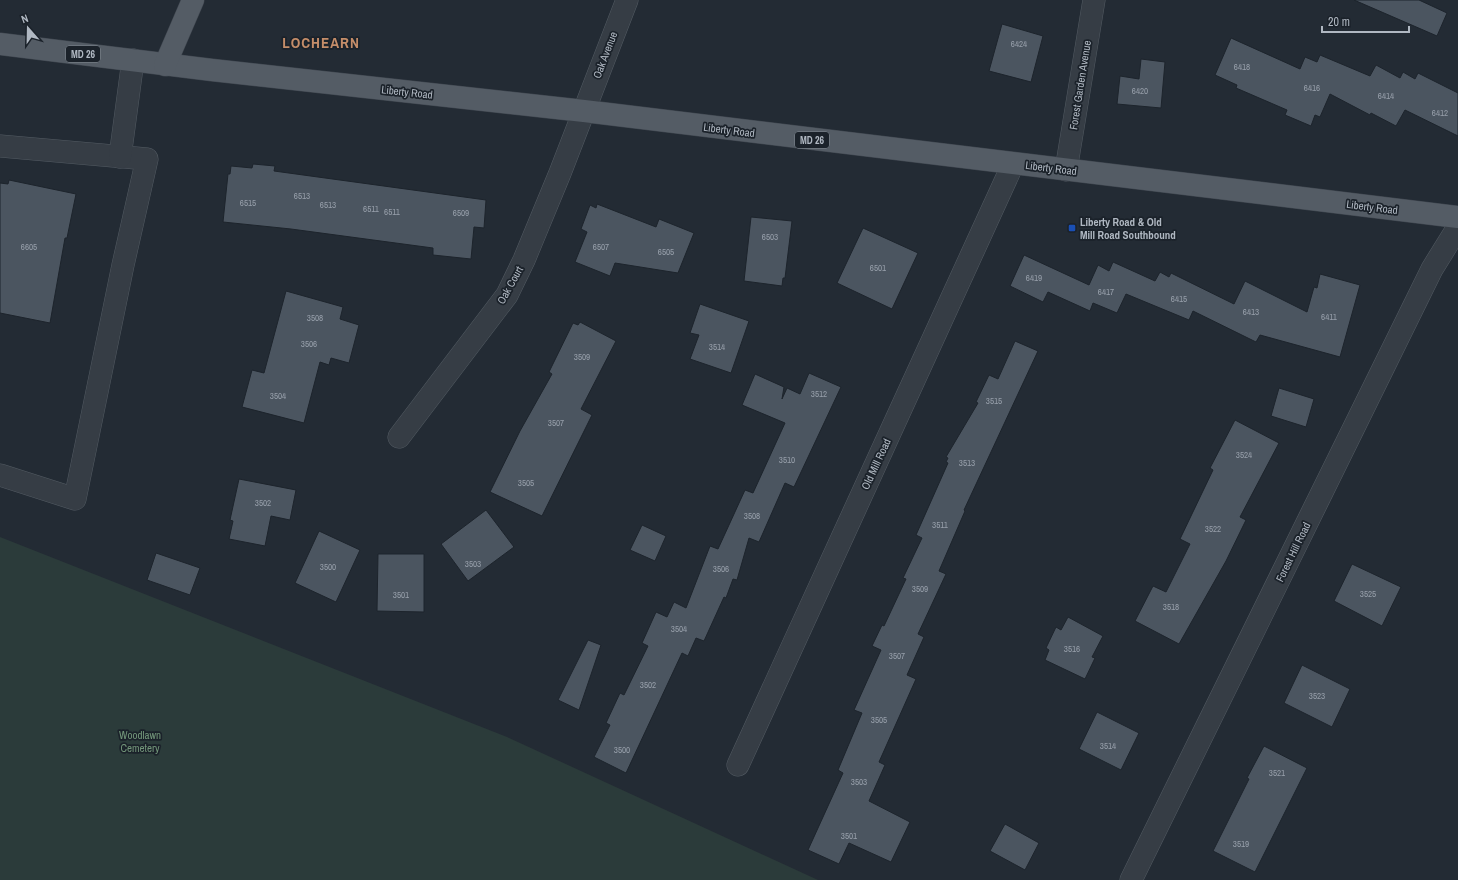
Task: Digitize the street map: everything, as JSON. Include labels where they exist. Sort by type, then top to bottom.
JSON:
[{"type":"main road","points":[[166,65],[193,0]]},
{"type":"main road","name":"Liberty Road","points":[[0,44],[166,65],[584,111],[1458,217]]},
{"type":"street","name":"Oak Avenue","points":[[584,111],[626,0]]},
{"type":"street","name":"Forest Garden Avenue","points":[[1066,170],[1094,0]]},
{"type":"street","points":[[120,157],[133,60]]},
{"type":"street","name":"Oak Court","points":[[399,437],[507,294],[524,260],[584,111]]},
{"type":"street","points":[[0,146],[147,159],[122,265],[75,499],[0,475]]},
{"type":"street","name":"Old Mill Road","points":[[738,765],[1013,164]]},
{"type":"street","name":"Forest Hill Road","points":[[1131,880],[1432,269],[1458,226]]},
{"type":"green space","name":"Woodlawn Cemetery","points":[[0,537],[507,737],[818,880],[0,880]]},
{"type":"building","points":[[1354,0],[1419,0],[1447,13],[1437,36]]},
{"type":"building","points":[[1002,24],[1043,36],[1031,82],[989,71]]},
{"type":"building","points":[[1231,38],[1300,69],[1305,57],[1317,62],[1320,55],[1370,76],[1376,65],[1400,78],[1403,72],[1415,79],[1418,73],[1458,93],[1458,136],[1405,110],[1396,126],[1371,113],[1370,115],[1330,94],[1320,117],[1315,115],[1311,126],[1285,115],[1287,110],[1236,88],[1237,85],[1215,75]]},
{"type":"building","points":[[1141,59],[1165,62],[1161,108],[1117,104],[1120,76],[1139,79]]},
{"type":"building","points":[[253,164],[275,166],[274,171],[486,200],[484,228],[474,227],[471,259],[433,255],[433,248],[291,229],[223,222],[228,174],[230,174],[231,166],[252,168]]},
{"type":"building","points":[[9,180],[76,194],[67,238],[65,238],[50,323],[0,313],[0,183],[8,184]]},
{"type":"building","points":[[597,204],[656,227],[659,219],[694,233],[678,273],[615,263],[610,276],[575,262],[587,232],[581,229],[590,205],[596,208]]},
{"type":"building","points":[[751,217],[792,221],[785,278],[783,278],[782,286],[744,281]]},
{"type":"building","points":[[863,228],[918,253],[892,309],[837,283]]},
{"type":"building","points":[[1024,255],[1089,285],[1098,265],[1109,271],[1113,262],[1155,281],[1160,272],[1169,277],[1171,273],[1234,304],[1245,281],[1307,312],[1314,287],[1317,288],[1320,274],[1360,285],[1340,357],[1260,335],[1256,342],[1193,311],[1189,320],[1126,294],[1117,313],[1093,303],[1090,311],[1048,292],[1043,302],[1010,286]]},
{"type":"building","points":[[286,291],[343,307],[340,319],[359,325],[349,363],[331,358],[329,365],[320,362],[304,423],[242,407],[252,370],[264,373]]},
{"type":"building","points":[[700,304],[749,321],[731,373],[690,359],[699,335],[690,333]]},
{"type":"building","points":[[580,322],[616,341],[581,409],[592,415],[542,516],[490,492],[520,431],[552,374],[549,372],[573,323],[578,325]]},
{"type":"building","points":[[1015,341],[1038,351],[964,510],[965,511],[939,571],[946,574],[918,634],[924,637],[907,675],[916,679],[879,762],[885,765],[869,801],[910,822],[891,862],[849,843],[839,864],[808,850],[843,773],[838,770],[862,713],[854,710],[881,650],[872,646],[882,625],[884,626],[906,579],[903,578],[922,538],[916,535],[948,463],[946,462],[948,458],[946,457],[978,403],[976,402],[989,375],[998,379]]},
{"type":"building","points":[[809,373],[841,387],[794,487],[785,483],[759,542],[749,538],[737,580],[733,579],[726,598],[724,597],[704,641],[696,638],[688,656],[682,653],[626,773],[594,757],[610,725],[606,723],[620,693],[624,695],[648,646],[642,643],[656,612],[667,617],[674,602],[686,608],[710,546],[718,549],[745,490],[753,493],[785,423],[742,405],[755,374],[784,387],[782,399],[787,388],[800,394]]},
{"type":"building","points":[[1279,388],[1314,399],[1306,427],[1271,416]]},
{"type":"building","points":[[1235,420],[1279,443],[1240,517],[1246,520],[1226,561],[1179,644],[1135,621],[1153,586],[1166,592],[1190,544],[1180,539],[1213,470],[1210,468]]},
{"type":"building","points":[[239,479],[296,490],[290,520],[271,516],[265,546],[229,539],[233,521],[230,520]]},
{"type":"building","points":[[486,510],[514,547],[468,581],[441,544]]},
{"type":"building","points":[[642,525],[666,536],[655,561],[630,550]]},
{"type":"building","points":[[319,531],[360,550],[336,602],[295,583]]},
{"type":"building","points":[[156,553],[200,568],[190,595],[147,580]]},
{"type":"building","points":[[378,554],[424,554],[424,612],[377,611]]},
{"type":"building","points":[[1352,564],[1401,587],[1382,626],[1334,601]]},
{"type":"building","points":[[1068,617],[1103,636],[1092,657],[1095,658],[1085,679],[1045,660],[1049,650],[1046,648],[1056,627],[1061,630]]},
{"type":"building","points":[[588,640],[601,645],[579,710],[558,700]]},
{"type":"building","points":[[1302,665],[1350,689],[1332,727],[1284,703]]},
{"type":"building","points":[[1097,712],[1139,733],[1121,770],[1079,749]]},
{"type":"building","points":[[1264,746],[1307,768],[1255,872],[1213,851],[1249,779],[1247,778]]},
{"type":"building","points":[[1005,824],[1039,843],[1025,870],[990,851]]},
{"type":"place","name":"Liberty Road & Old Mill Road Southbound","points":[[1072,228]]},
{"type":"district","name":"LOCHEARN","points":[[321,42]]}]
